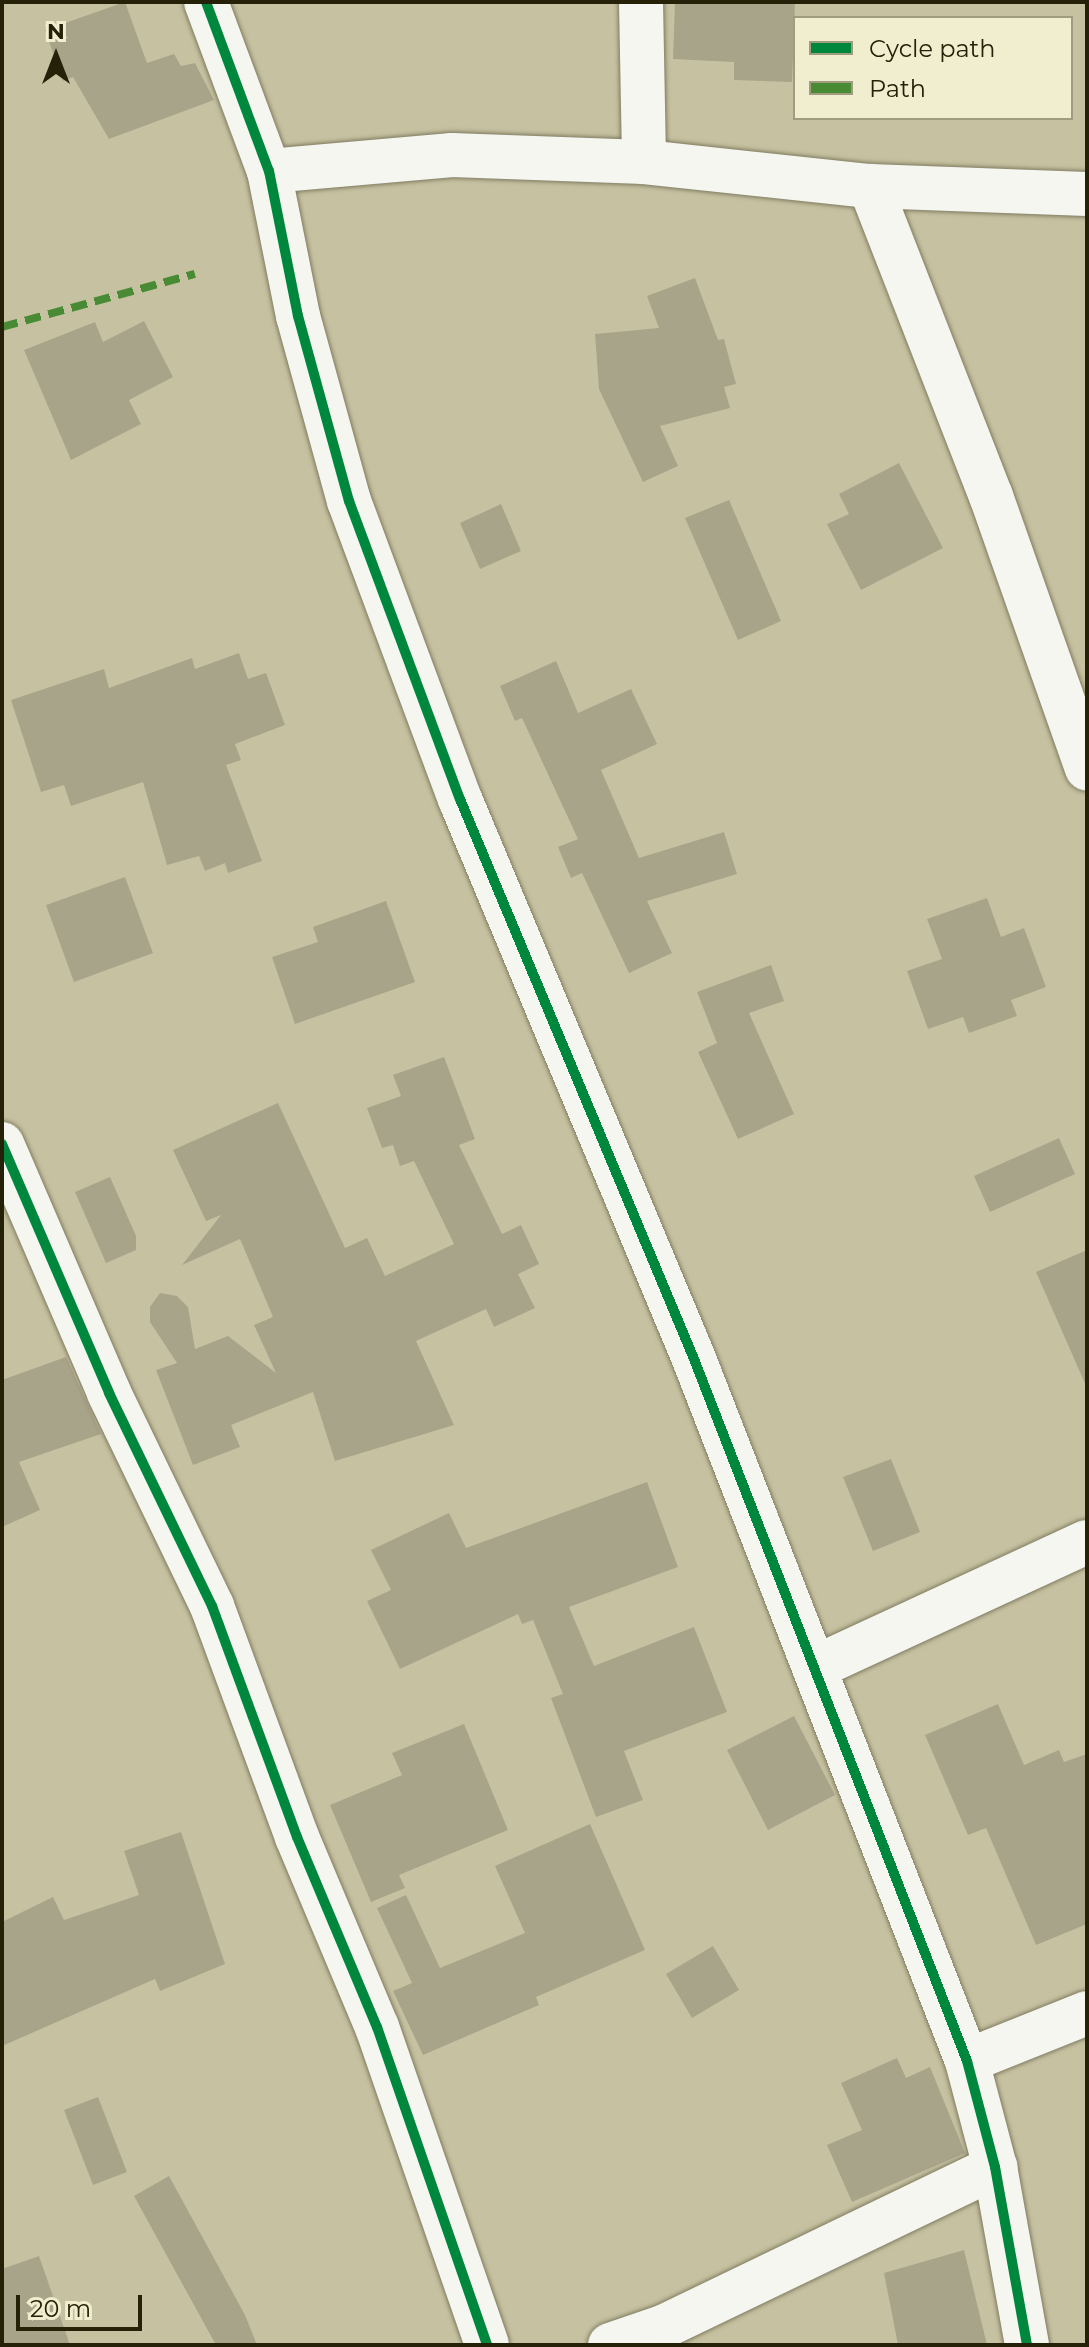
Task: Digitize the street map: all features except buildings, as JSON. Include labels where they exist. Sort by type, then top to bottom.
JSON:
[{"type":"street","points":[[206,2],[269,171],[298,316],[349,501],[460,799],[816,1667],[967,2061],[995,2167],[1027,2345]]},
{"type":"street","points":[[641,2],[644,162]]},
{"type":"street","points":[[269,171],[452,155],[644,162],[870,186],[1087,194]]},
{"type":"street","points":[[870,186],[991,496],[1087,769]]},
{"type":"street","points":[[2,1144],[109,1393],[212,1606],[297,1837],[377,2027],[487,2345]]},
{"type":"street","points":[[816,1667],[1087,1542]]},
{"type":"street","points":[[967,2061],[1087,2013]]},
{"type":"street","points":[[610,2345],[663,2327],[995,2167]]},
{"type":"marked path","points":[[2,327],[195,274]]},
{"type":"cycle path","points":[[206,2],[269,171],[298,316],[349,501],[460,799],[694,1359],[967,2061],[995,2167],[1027,2345]]},
{"type":"cycle path","points":[[2,1144],[109,1393],[212,1606],[297,1837],[377,2027],[487,2345]]}]
